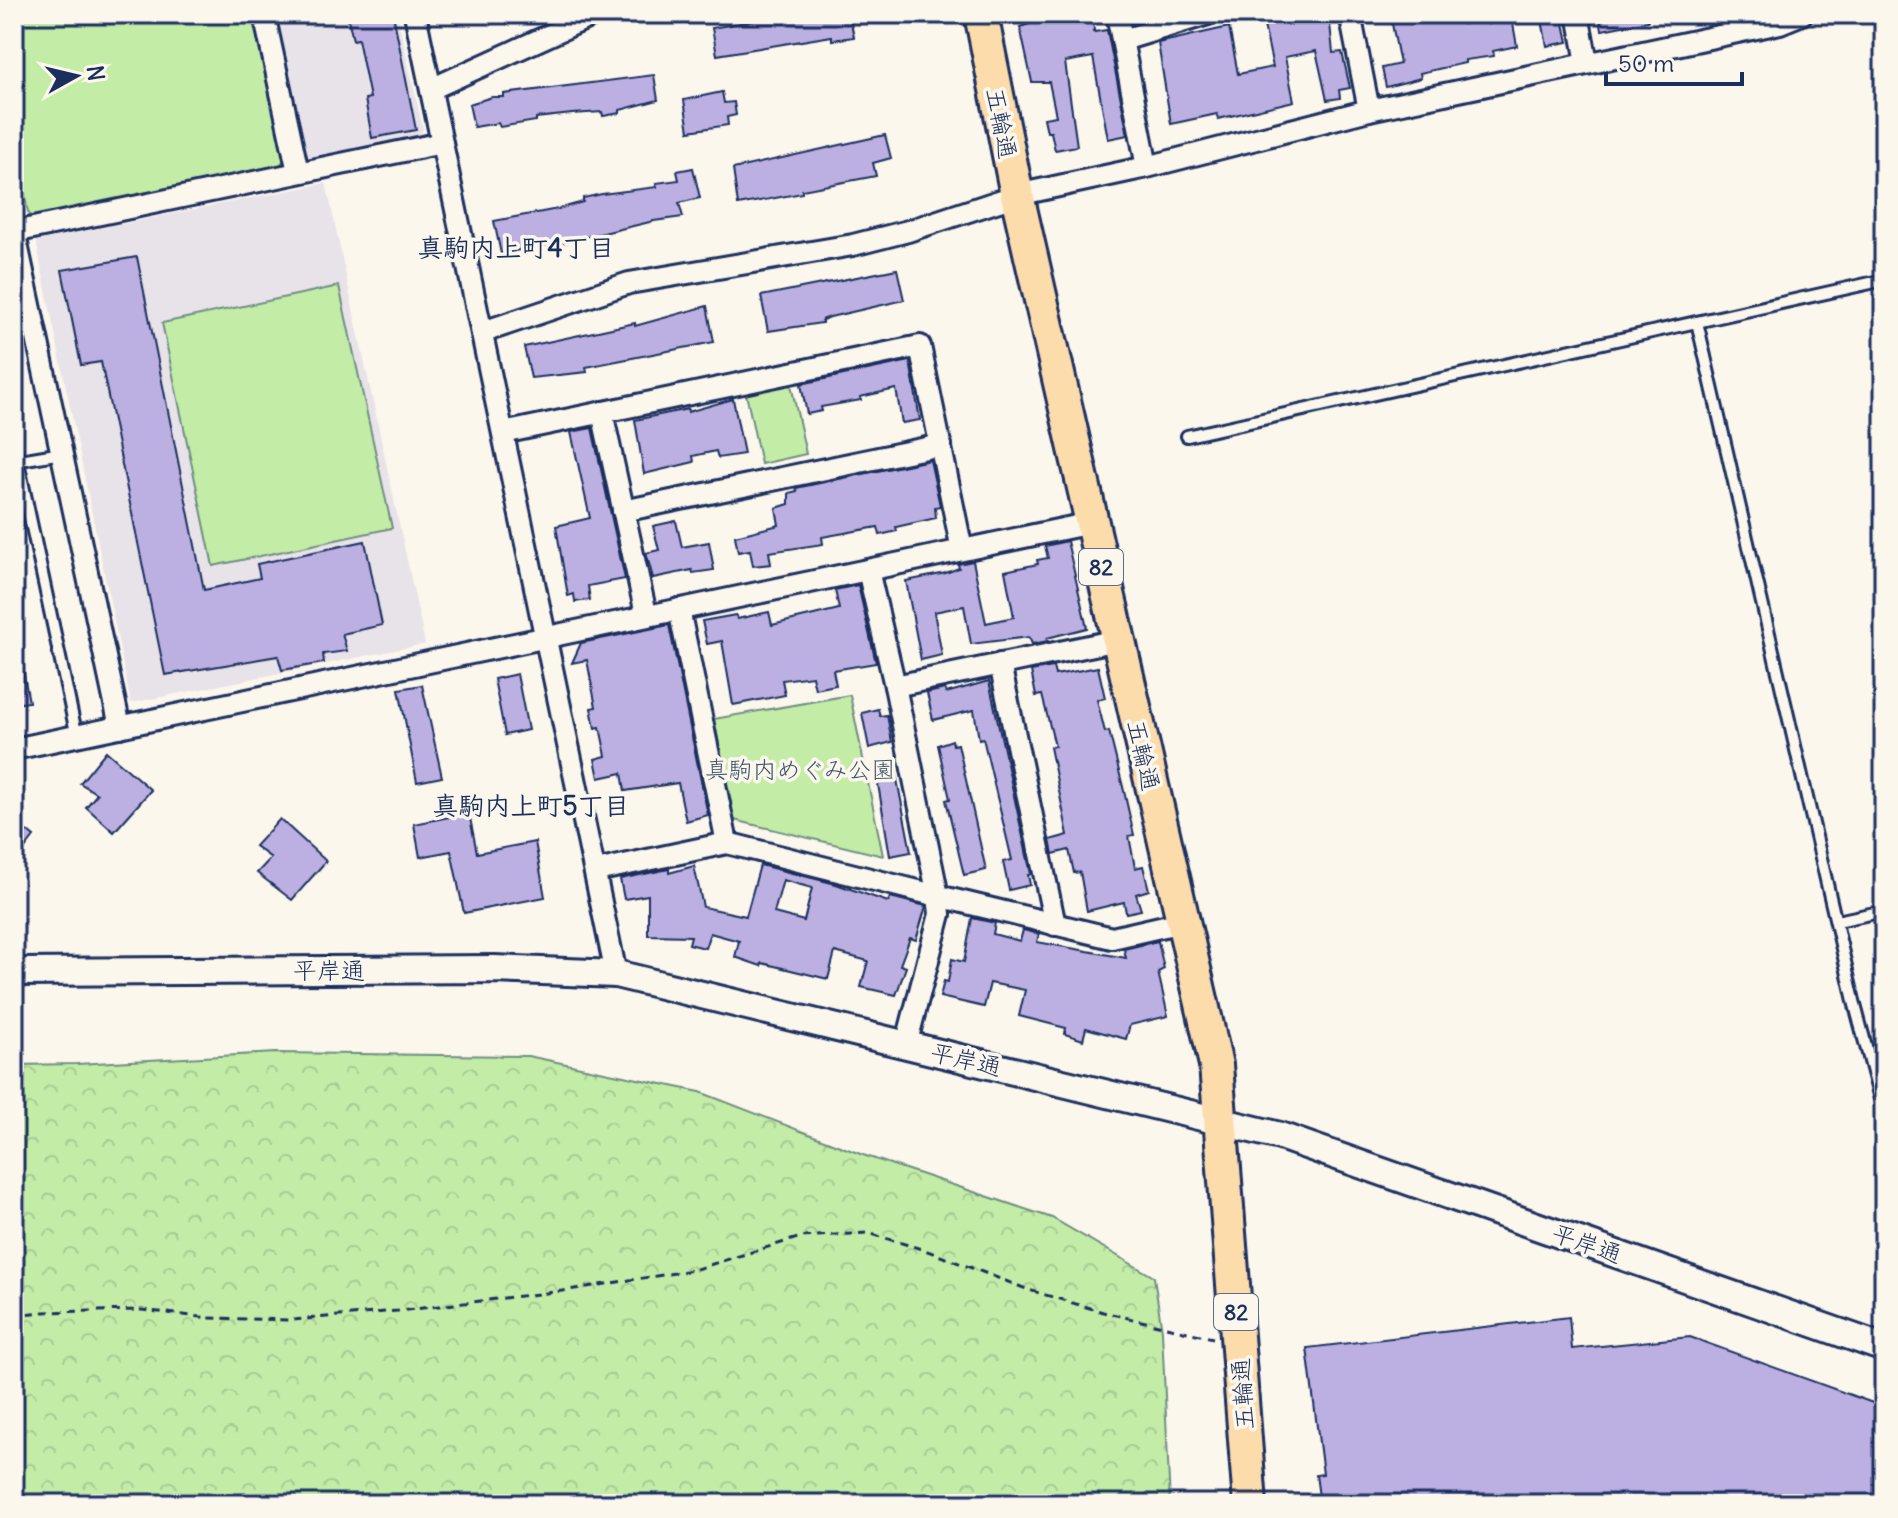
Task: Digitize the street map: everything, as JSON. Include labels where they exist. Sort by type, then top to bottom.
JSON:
[{"type":"main road","name":"五輪通","points":[[981,14],[1017,195],[1216,1065],[1250,1504]]},
{"type":"street","points":[[264,14],[298,172]]},
{"type":"street","points":[[415,14],[616,974]]},
{"type":"street","points":[[431,89],[596,14]]},
{"type":"street","points":[[1117,14],[1147,167]]},
{"type":"street","points":[[1123,40],[1208,14]]},
{"type":"street","points":[[1350,14],[1369,110]]},
{"type":"street","points":[[1578,14],[1587,63]]},
{"type":"street","points":[[483,332],[629,283],[853,245],[908,231],[1017,195],[1147,167],[1369,110],[1780,23],[1802,14]]},
{"type":"street","points":[[120,727],[62,453],[20,286],[14,231],[442,143]]},
{"type":"street","points":[[503,433],[920,346],[962,550]]},
{"type":"street","points":[[602,412],[646,614]]},
{"type":"street","points":[[623,511],[941,445]]},
{"type":"street","points":[[14,749],[1091,523]]},
{"type":"street","points":[[868,570],[895,686],[940,914],[906,1045]]},
{"type":"street","points":[[679,609],[727,843]]},
{"type":"street","points":[[895,686],[1118,640]]},
{"type":"street","points":[[1000,664],[1055,925]]},
{"type":"street","points":[[596,871],[727,843],[1112,938],[1182,922]]},
{"type":"street","name":"平岸通","points":[[14,972],[494,969],[616,974],[1280,1136],[1884,1348]]},
{"type":"lane","points":[[1187,436],[1884,280]]},
{"type":"lane","points":[[1697,322],[1855,1005],[1884,1114]]},
{"type":"lane","points":[[14,443],[77,737]]},
{"type":"lane","points":[[16,461],[62,453]]},
{"type":"lane","points":[[1837,921],[1884,911]]},
{"type":"path","points":[[14,1315],[142,1310],[209,1318],[292,1320],[398,1311],[562,1291],[693,1270],[801,1237],[868,1233],[925,1250],[1029,1290],[1103,1312],[1222,1340]]},
{"type":"shaded area","points":[[335,14],[397,14],[423,129],[419,136],[309,159],[301,153],[275,26]]},
{"type":"shaded area","points":[[326,183],[425,644],[131,703],[36,241]]},
{"type":"green space","points":[[14,14],[256,14],[287,156],[280,165],[31,217],[14,144]]},
{"type":"green space","points":[[339,286],[392,528],[213,566],[162,323]]},
{"type":"green space","points":[[789,375],[806,454],[761,464],[744,384]]},
{"type":"green space","name":"真駒内めぐみ公園","points":[[850,695],[883,856],[734,820],[714,719]]},
{"type":"green space","points":[[275,1053],[528,1056],[700,1092],[863,1155],[1052,1218],[1154,1277],[1162,1331],[1170,1504],[14,1504],[14,1065]]},
{"type":"building","points":[[347,14],[393,14],[416,130],[372,138],[365,99],[370,98],[358,39],[353,40]]},
{"type":"building","points":[[791,14],[849,14],[854,37],[832,40],[832,36],[717,55],[712,28]]},
{"type":"building","points":[[1027,14],[1093,14],[1094,32],[1107,30],[1128,135],[1108,139],[1093,57],[1065,62],[1077,146],[1055,150],[1044,118],[1056,116],[1049,82],[1032,82],[1020,27],[1029,24]]},
{"type":"building","points":[[1306,14],[1329,14],[1333,53],[1342,52],[1350,88],[1339,90],[1340,98],[1327,100],[1316,51],[1285,57],[1294,101],[1218,119],[1217,114],[1171,124],[1158,43],[1229,27],[1238,74],[1273,67],[1263,21]]},
{"type":"building","points":[[1390,14],[1460,14],[1462,24],[1488,21],[1488,24],[1512,18],[1517,46],[1493,51],[1494,56],[1465,60],[1465,63],[1420,73],[1421,78],[1386,87],[1382,68],[1400,64]]},
{"type":"building","points":[[1562,14],[1568,42],[1547,46],[1541,15]]},
{"type":"building","points":[[1599,14],[1648,14],[1648,21],[1602,30]]},
{"type":"building","points":[[654,75],[658,100],[620,110],[620,113],[603,116],[602,112],[572,114],[536,118],[536,121],[500,127],[498,123],[474,127],[469,104],[492,97]]},
{"type":"building","points":[[722,92],[724,103],[734,102],[736,115],[727,117],[728,125],[689,131],[684,100]]},
{"type":"building","points":[[885,135],[891,158],[873,163],[876,176],[738,205],[733,169]]},
{"type":"building","points":[[693,168],[700,198],[679,203],[683,217],[528,251],[528,248],[501,254],[494,221],[558,209],[602,194],[657,187],[656,183],[679,180],[677,171]]},
{"type":"building","points":[[137,257],[204,590],[260,578],[257,564],[365,541],[382,625],[342,634],[347,651],[323,654],[324,663],[282,670],[278,656],[165,675],[101,362],[81,365],[62,270]]},
{"type":"building","points":[[897,269],[904,300],[830,317],[822,323],[768,331],[761,296]]},
{"type":"building","points":[[707,306],[714,342],[586,367],[587,372],[531,378],[524,347],[635,323],[635,326]]},
{"type":"building","points":[[910,361],[920,420],[902,423],[896,389],[860,397],[861,400],[821,407],[822,411],[807,414],[801,384]]},
{"type":"building","points":[[733,399],[744,454],[718,458],[716,451],[693,456],[694,462],[644,474],[635,420],[688,409],[688,412]]},
{"type":"building","points":[[592,428],[625,579],[588,586],[590,600],[575,602],[574,594],[568,596],[556,526],[590,518],[571,432]]},
{"type":"building","points":[[930,460],[940,506],[935,507],[936,518],[896,527],[897,531],[880,535],[878,527],[822,537],[823,544],[769,552],[771,564],[753,566],[750,550],[738,552],[735,536],[779,525],[776,508],[789,504],[789,493],[797,491],[796,488]]},
{"type":"building","points":[[676,521],[682,547],[709,542],[714,570],[693,573],[692,570],[653,578],[646,553],[659,550],[653,526]]},
{"type":"building","points":[[1067,541],[1087,628],[1032,644],[1029,637],[971,644],[964,606],[934,612],[942,655],[921,660],[906,581],[946,573],[959,568],[958,564],[973,561],[986,623],[1014,617],[1005,571],[1038,564],[1037,560],[1048,558],[1045,546]]},
{"type":"building","points":[[858,585],[876,663],[833,670],[836,685],[815,689],[812,676],[782,680],[785,695],[733,705],[722,641],[707,644],[702,621],[736,615],[737,619],[769,612],[772,625],[839,609],[835,590]]},
{"type":"building","points":[[669,625],[708,815],[686,821],[678,783],[625,791],[622,773],[599,778],[595,759],[606,756],[600,727],[595,728],[591,708],[596,707],[587,660],[572,663],[581,643]]},
{"type":"building","points":[[14,659],[21,659],[29,702],[14,704]]},
{"type":"building","points":[[1053,667],[1055,675],[1098,667],[1105,698],[1097,700],[1105,732],[1109,731],[1134,835],[1129,836],[1135,868],[1143,866],[1149,890],[1136,894],[1141,910],[1126,913],[1124,902],[1087,911],[1080,872],[1074,873],[1069,850],[1053,854],[1050,840],[1068,835],[1050,747],[1055,746],[1042,695],[1036,696],[1031,671]]},
{"type":"building","points":[[517,674],[528,730],[505,735],[494,679]]},
{"type":"building","points":[[989,681],[1031,874],[1028,875],[1030,885],[1009,890],[1003,862],[1012,860],[974,710],[933,720],[927,693],[945,689],[946,693]]},
{"type":"building","points":[[422,685],[442,777],[417,782],[399,689]]},
{"type":"building","points":[[878,709],[880,716],[887,715],[892,742],[869,748],[862,713]]},
{"type":"building","points":[[952,740],[953,745],[958,744],[986,870],[964,875],[946,800],[950,799],[938,745]]},
{"type":"building","points":[[106,751],[151,790],[114,832],[86,807],[97,794],[80,783]]},
{"type":"building","points":[[895,769],[911,852],[890,856],[876,772]]},
{"type":"building","points":[[469,813],[477,853],[535,842],[545,897],[464,913],[451,851],[420,857],[414,824]]},
{"type":"building","points":[[280,819],[326,861],[292,900],[257,873],[271,858],[255,846]]},
{"type":"building","points":[[14,821],[34,837],[14,863]]},
{"type":"building","points":[[760,865],[836,884],[888,902],[890,897],[926,906],[916,940],[910,938],[900,965],[906,967],[896,995],[861,987],[868,961],[835,952],[828,979],[762,963],[761,966],[735,957],[739,941],[710,933],[705,948],[689,944],[691,936],[648,935],[648,895],[624,899],[620,879],[669,869],[669,873],[694,866],[703,907],[746,916]],"holes":[[[783,880],[812,888],[804,921],[774,913]]]},
{"type":"building","points":[[972,918],[995,923],[993,934],[1020,941],[1023,930],[1039,934],[1037,942],[1126,958],[1124,949],[1158,941],[1164,969],[1158,972],[1168,1016],[1130,1025],[1126,1039],[1086,1028],[1083,1040],[1065,1034],[1066,1028],[1019,1016],[1025,990],[990,983],[984,1007],[940,997],[944,981],[948,982],[952,959],[964,962]]},
{"type":"building","points":[[1569,1317],[1572,1349],[1690,1337],[1884,1407],[1884,1504],[1320,1504],[1316,1475],[1323,1474],[1307,1348]]},
{"type":"district","name":"真駒内上町4丁目","points":[[516,247]]},
{"type":"district","name":"真駒内上町5丁目","points":[[531,805]]}]
